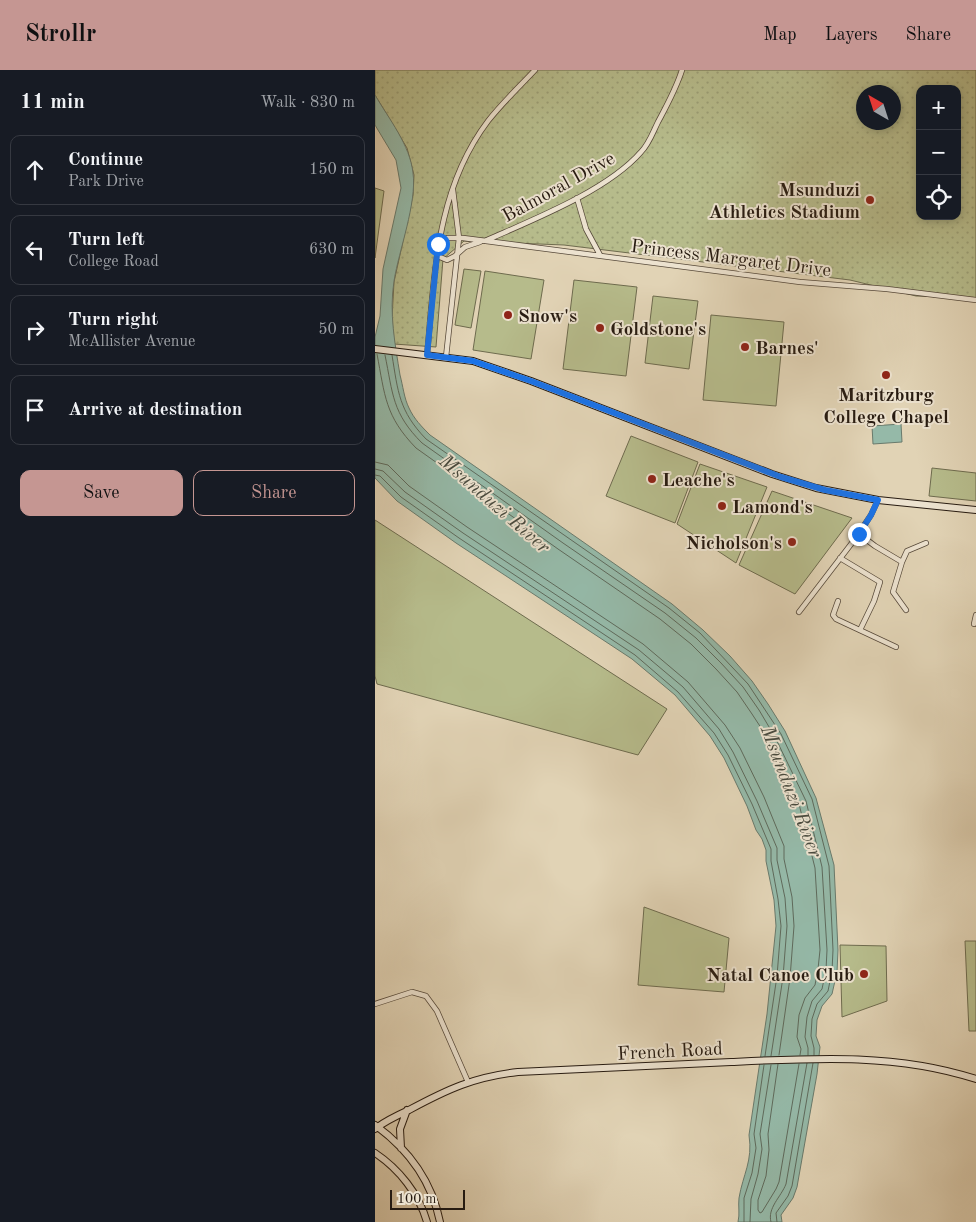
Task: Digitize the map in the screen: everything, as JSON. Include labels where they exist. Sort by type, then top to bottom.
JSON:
[{"type":"street","points":[[427,355],[438,244],[453,186],[489,119],[535,70]]},
{"type":"street","name":"Balmoral Drive","points":[[483,242],[577,198],[623,170],[643,150],[672,95],[682,70]]},
{"type":"street","points":[[446,357],[459,238],[453,186]]},
{"type":"street","points":[[577,198],[586,229],[600,255]]},
{"type":"street","points":[[438,244],[447,238],[459,238]]},
{"type":"street","name":"Princess Margaret Drive","points":[[459,238],[800,282],[887,289],[976,300]]},
{"type":"street","name":"Princess Margaret Drive","points":[[458,252],[465,247],[483,242]]},
{"type":"street","points":[[437,254],[447,260],[458,252]]},
{"type":"street","points":[[375,348],[473,361],[531,381],[787,479],[825,490],[878,500],[976,510]]},
{"type":"street","points":[[799,612],[859,534],[878,500]]},
{"type":"street","points":[[859,534],[902,562]]},
{"type":"street","points":[[906,610],[893,592],[907,551],[926,543]]},
{"type":"street","points":[[840,558],[880,582],[874,601],[860,630]]},
{"type":"street","points":[[838,602],[834,616],[896,647]]},
{"type":"street","points":[[974,624],[976,615]]},
{"type":"street","points":[[375,1004],[412,992],[426,996],[437,1011],[467,1082]]},
{"type":"street","name":"French Road","points":[[376,1127],[437,1094],[467,1082],[500,1074],[518,1072],[843,1058],[910,1064],[976,1079]]},
{"type":"street","points":[[402,1149],[400,1132],[407,1110]]},
{"type":"street","points":[[376,1127],[402,1149],[425,1179],[433,1196],[440,1222]]},
{"type":"street","points":[[375,1153],[404,1178],[421,1204],[427,1222]]},
{"type":"shaded area","points":[[375,70],[976,70],[976,298],[916,296],[850,280],[564,245],[464,241],[443,259],[436,347],[394,344],[392,318],[394,282],[413,195],[414,175],[407,148],[375,95]]},
{"type":"shaded area","points":[[375,188],[384,191],[375,258]]},
{"type":"shaded area","points":[[464,269],[481,271],[471,328],[455,325]]},
{"type":"shaded area","name":"Snow's","points":[[485,271],[544,280],[531,359],[473,350]]},
{"type":"shaded area","name":"Goldstone's","points":[[574,280],[637,287],[626,376],[563,369]]},
{"type":"shaded area","points":[[653,296],[698,301],[689,369],[645,363]]},
{"type":"shaded area","name":"Barnes'","points":[[711,315],[784,322],[776,406],[703,400]]},
{"type":"shaded area","name":"Leache's","points":[[631,436],[698,462],[675,523],[606,496]]},
{"type":"shaded area","name":"Lamond's","points":[[700,464],[767,487],[736,563],[677,524]]},
{"type":"shaded area","points":[[932,468],[976,473],[976,501],[929,496]]},
{"type":"shaded area","name":"Nicholson's","points":[[772,491],[852,518],[795,594],[739,565]]},
{"type":"shaded area","points":[[375,520],[667,709],[638,755],[377,684],[375,676]]},
{"type":"shaded area","points":[[644,907],[729,938],[724,992],[638,985]]},
{"type":"shaded area","points":[[965,941],[976,941],[976,1031],[969,1031]]},
{"type":"shaded area","name":"Natal Canoe Club","points":[[840,945],[886,946],[887,1001],[842,1017]]},
{"type":"water","name":"Msunduzi River","points":[[375,95],[408,152],[413,173],[412,198],[396,269],[392,305],[393,328],[400,375],[406,400],[413,416],[430,435],[672,604],[703,630],[752,681],[768,704],[785,731],[816,798],[834,865],[838,950],[837,972],[832,994],[822,1006],[817,1020],[816,1036],[820,1047],[817,1074],[797,1187],[793,1198],[781,1215],[782,1222],[738,1222],[739,1198],[750,1152],[749,1135],[767,1014],[776,926],[766,850],[724,758],[710,736],[675,695],[632,659],[456,543],[397,501],[375,478],[375,337],[380,316],[383,269],[401,188],[396,160],[375,125]]},
{"type":"water","points":[[901,424],[902,442],[873,444],[872,426]]},
{"type":"place","name":"Msunduzi Athletics Stadium","points":[[870,200]]},
{"type":"place","name":"Snow's","points":[[508,315]]},
{"type":"place","name":"Goldstone's","points":[[600,328]]},
{"type":"place","name":"Barnes'","points":[[745,347]]},
{"type":"place","name":"Maritzburg College Chapel","points":[[886,375]]},
{"type":"place","name":"Leache's","points":[[652,479]]},
{"type":"place","name":"Lamond's","points":[[722,506]]},
{"type":"place","name":"Nicholson's","points":[[792,542]]},
{"type":"place","name":"Natal Canoe Club","points":[[864,974]]},
{"type":"route","points":[[438,244],[427,355],[473,361],[531,381],[781,477],[816,488],[878,500],[859,534]]}]
